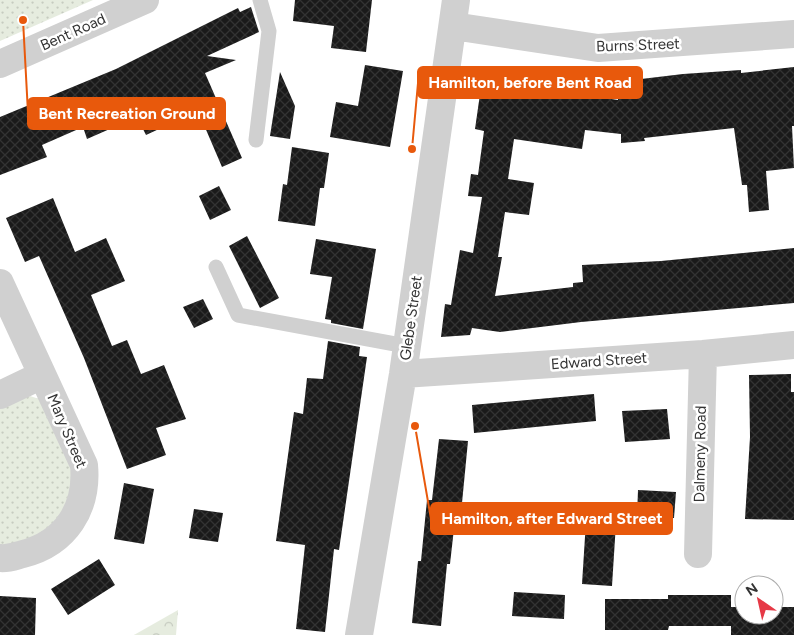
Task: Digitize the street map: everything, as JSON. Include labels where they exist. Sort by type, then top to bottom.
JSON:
[{"type":"street","name":"Bent Road","points":[[0,64],[145,0]]},
{"type":"street","name":"Burns Street","points":[[454,13],[598,48],[794,34]]},
{"type":"street","name":"Glebe Street","points":[[359,635],[403,374],[454,13]]},
{"type":"street","name":"Mary Street","points":[[0,283],[84,464],[86,485],[81,504],[68,527],[51,542],[32,552],[0,558]]},
{"type":"street","name":"Edward Street","points":[[403,374],[794,346]]},
{"type":"street","name":"Dalmeny Road","points":[[698,554],[703,354]]},
{"type":"street","name":"Mary Street","points":[[0,394],[42,375]]},
{"type":"lane","points":[[256,140],[269,31],[260,0]]},
{"type":"lane","points":[[216,267],[238,315],[406,346]]},
{"type":"green space","points":[[0,0],[93,0],[0,41]]},
{"type":"green space","points":[[30,396],[39,399],[71,461],[74,479],[63,513],[42,537],[0,547],[0,407]]},
{"type":"green space","points":[[178,610],[176,635],[134,635]]},
{"type":"building","points":[[295,0],[372,0],[366,52],[331,48],[334,26],[293,21]]},
{"type":"building","points":[[251,7],[259,32],[207,56],[236,60],[205,73],[242,158],[222,167],[198,111],[146,135],[137,117],[87,139],[83,127],[42,145],[47,157],[0,175],[0,117],[116,69],[238,8],[240,12]]},
{"type":"building","points":[[365,65],[403,71],[390,147],[330,137],[336,102],[358,106]]},
{"type":"building","points":[[794,67],[794,126],[792,126],[794,168],[766,171],[769,210],[749,212],[747,185],[742,185],[734,128],[644,138],[645,141],[621,143],[621,134],[585,130],[582,149],[514,139],[508,179],[534,183],[529,215],[505,212],[498,257],[502,257],[495,296],[573,287],[573,283],[583,282],[582,265],[661,261],[794,248],[794,303],[581,322],[500,332],[472,328],[470,335],[441,337],[445,304],[451,305],[460,250],[473,253],[482,197],[468,196],[471,174],[478,175],[484,131],[475,129],[482,80],[501,83],[500,90],[551,97],[552,90],[618,100],[616,82],[683,74],[741,70],[741,73]]},
{"type":"building","points":[[280,72],[295,106],[290,139],[270,136]]},
{"type":"building","points":[[292,147],[329,153],[324,188],[320,188],[315,226],[278,221],[283,184],[287,185]]},
{"type":"building","points":[[219,186],[231,210],[210,220],[199,196]]},
{"type":"building","points":[[53,198],[75,252],[106,238],[125,281],[91,295],[112,346],[127,340],[141,374],[164,365],[186,419],[156,428],[166,455],[127,469],[84,358],[39,256],[25,262],[6,218]]},
{"type":"building","points":[[247,236],[279,298],[260,308],[229,246]]},
{"type":"building","points":[[316,239],[376,249],[363,329],[331,323],[331,320],[325,319],[332,277],[310,274]]},
{"type":"building","points":[[203,299],[213,319],[194,328],[183,307]]},
{"type":"building","points":[[328,341],[360,347],[359,356],[367,357],[339,550],[334,549],[325,632],[296,629],[305,545],[276,541],[294,412],[303,414],[307,378],[323,379]]},
{"type":"building","points":[[791,374],[791,392],[794,392],[794,520],[745,519],[750,437],[749,375]]},
{"type":"building","points":[[594,394],[596,421],[474,433],[472,405]]},
{"type":"building","points":[[667,409],[670,439],[625,442],[622,411]]},
{"type":"building","points":[[439,439],[468,441],[462,503],[457,502],[450,564],[447,564],[441,626],[412,623],[418,561],[421,561],[427,500],[432,500]]},
{"type":"building","points":[[124,483],[154,489],[144,544],[114,539]]},
{"type":"building","points":[[638,490],[676,492],[674,518],[637,517]]},
{"type":"building","points":[[194,509],[223,513],[218,542],[189,538]]},
{"type":"building","points":[[586,521],[616,523],[612,586],[582,584]]},
{"type":"building","points":[[99,559],[115,585],[68,615],[51,589]]},
{"type":"building","points":[[514,592],[565,595],[564,619],[512,616]]},
{"type":"building","points":[[668,595],[731,595],[731,607],[734,607],[734,625],[784,625],[784,607],[794,607],[794,635],[731,635],[731,626],[669,626],[668,630],[605,630],[605,599],[668,599]]},
{"type":"building","points":[[0,596],[36,598],[35,635],[0,635]]},
{"type":"place","name":"Bent Recreation Ground","points":[[23,20]]},
{"type":"place","name":"Hamilton, before Bent Road","points":[[412,149]]},
{"type":"place","name":"Hamilton, after Edward Street","points":[[415,426]]}]
